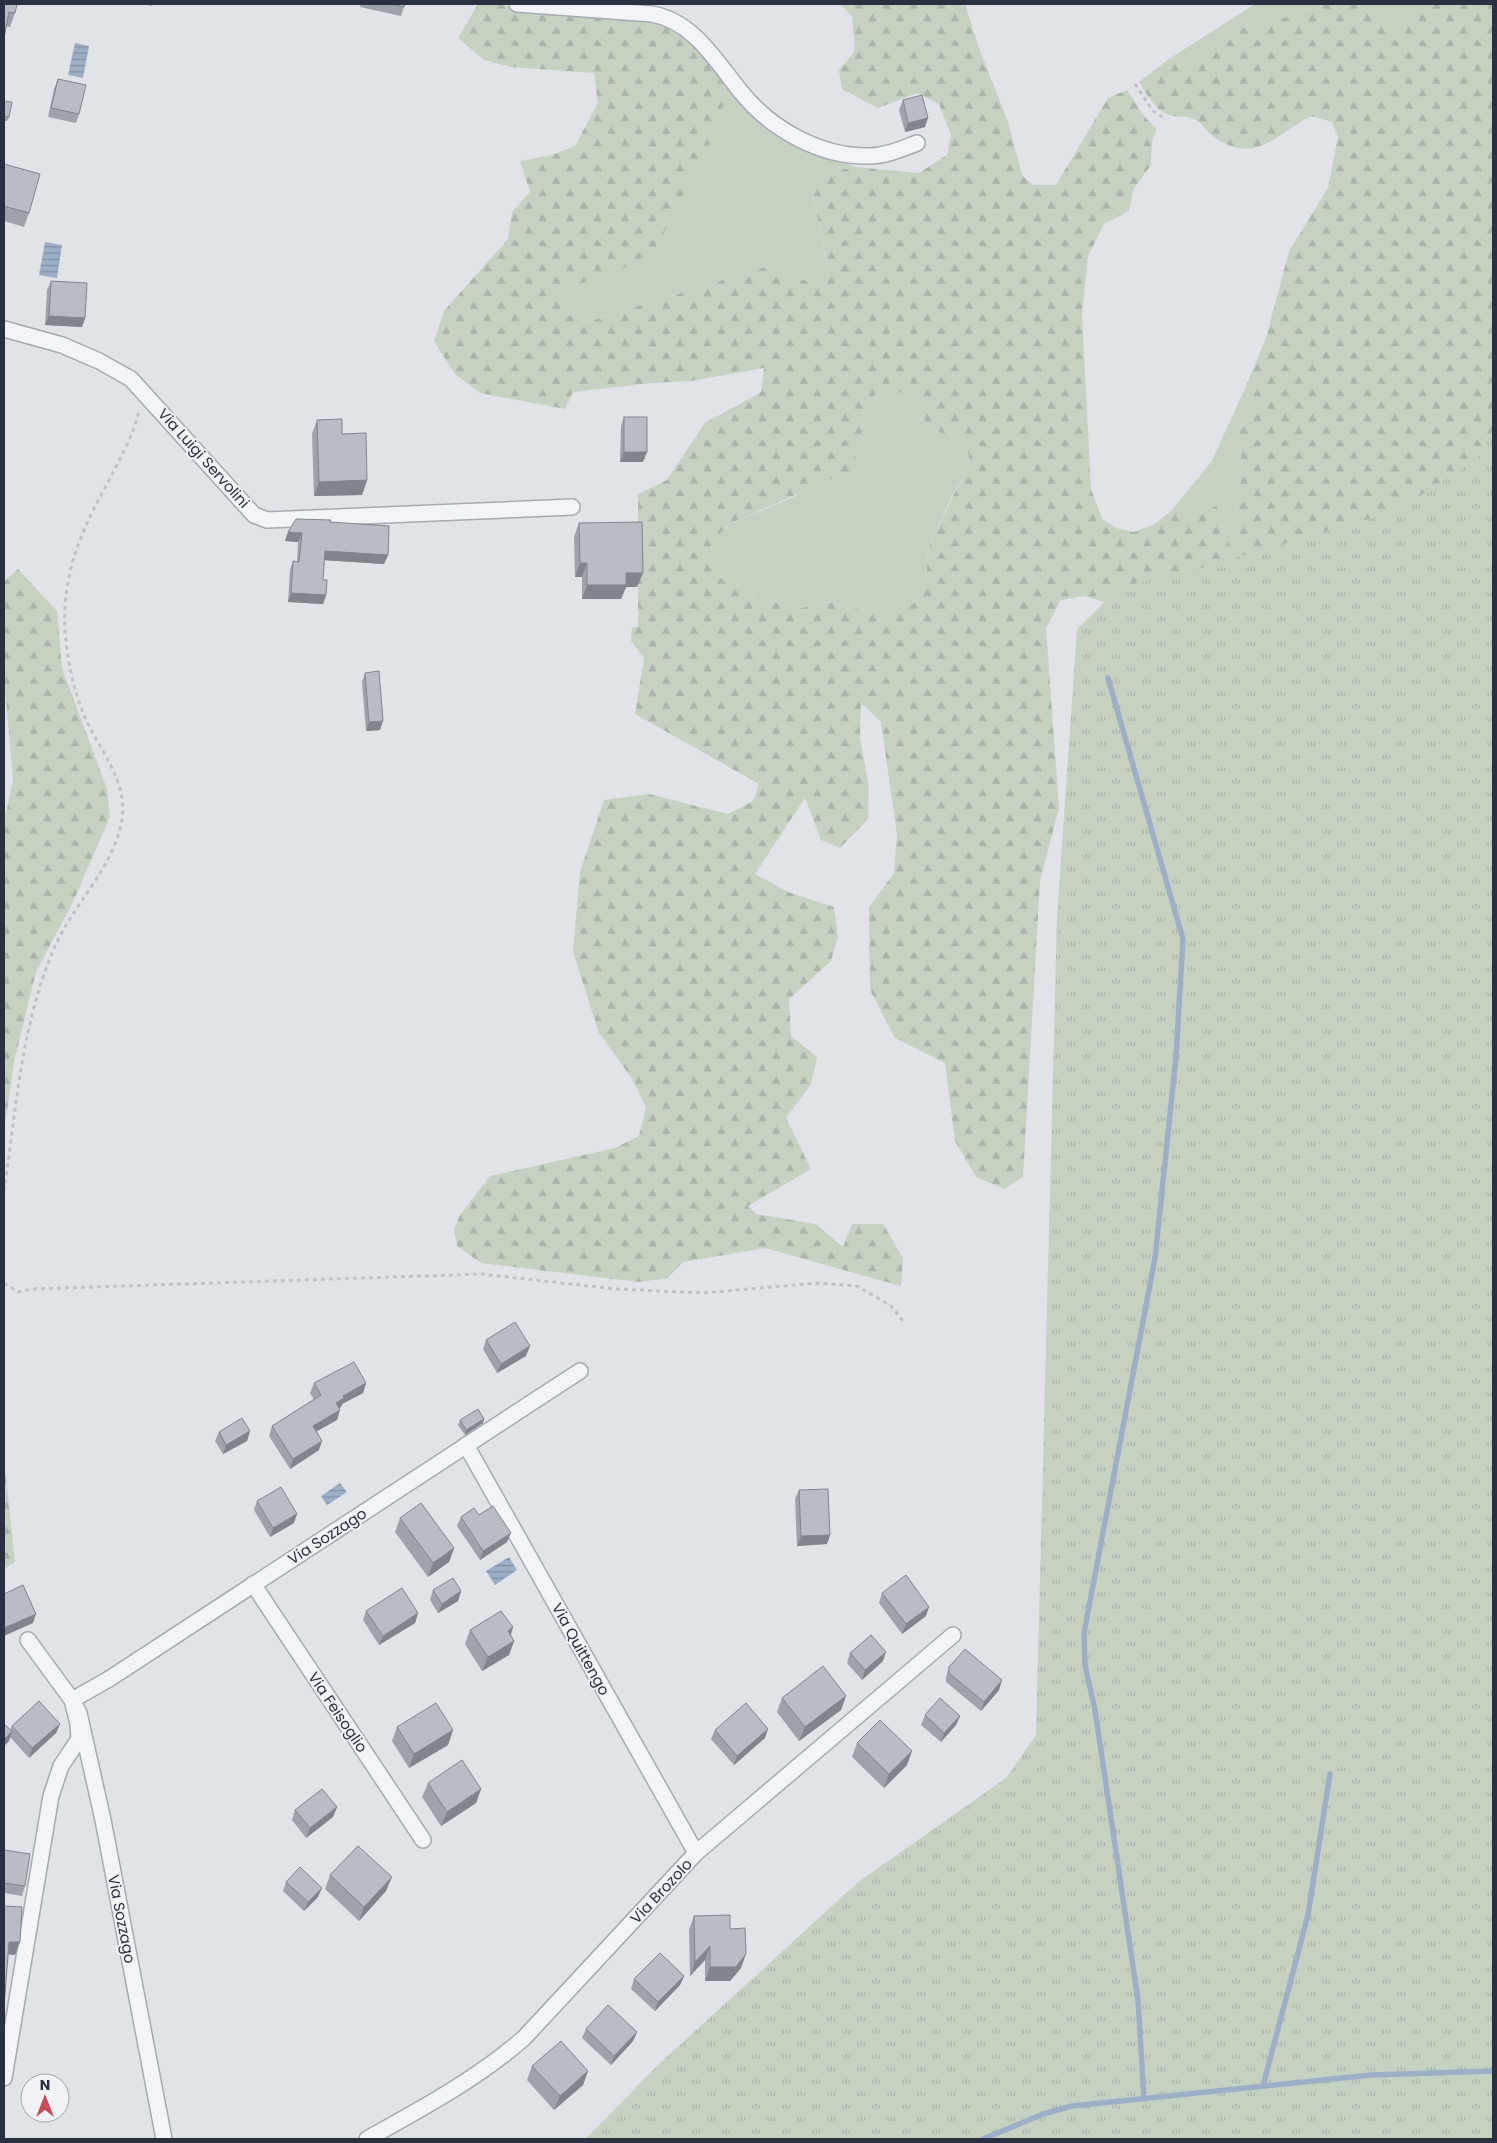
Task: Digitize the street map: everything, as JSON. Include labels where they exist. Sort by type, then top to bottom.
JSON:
[{"type":"street","points":[[517,4],[666,16],[686,28],[704,45],[743,94],[766,118],[788,133],[833,152],[852,155],[886,154],[917,143]]},
{"type":"street","name":"Via Luigi Servolini","points":[[4,329],[62,345],[99,361],[131,379],[144,391],[254,515],[268,520],[572,507]]},
{"type":"street","name":"Via Sozzago","points":[[72,1700],[109,1679],[580,1372]]},
{"type":"street","name":"Via Quittengo","points":[[466,1445],[696,1853]]},
{"type":"street","name":"Via Feisoglio","points":[[253,1584],[423,1840]]},
{"type":"street","name":"Via Brozolo","points":[[367,2139],[444,2095],[503,2056],[524,2038],[696,1853],[953,1635]]},
{"type":"street","name":"Via Sozzago","points":[[28,1640],[72,1700],[79,1713],[103,1820],[164,2139]]},
{"type":"street","name":"Via Sozzago","points":[[4,2078],[51,1796],[61,1766],[79,1740],[78,1723],[72,1700]]},
{"type":"path","points":[[1135,84],[1153,111],[1164,118]]},
{"type":"path","points":[[4,1191],[28,1028],[38,992],[53,949],[114,848],[123,816],[123,801],[118,782],[84,715],[74,682],[65,628],[66,602],[69,570],[77,543],[126,448],[136,422],[144,391]]},
{"type":"path","points":[[4,1283],[18,1292],[42,1288],[482,1274],[616,1289],[703,1293],[817,1283],[857,1286],[892,1306],[903,1321]]},
{"type":"green space","points":[[478,4],[497,4],[524,9],[651,19],[674,28],[698,44],[725,86],[721,121],[654,252],[604,278],[562,288],[563,314],[590,321],[768,266],[806,281],[828,267],[813,196],[821,173],[856,167],[919,173],[947,155],[951,135],[939,104],[917,93],[878,108],[842,89],[839,70],[855,51],[852,16],[839,4],[965,4],[979,48],[1008,122],[1022,175],[1033,185],[1056,185],[1108,98],[1127,90],[1144,116],[1157,128],[1152,141],[1151,165],[1133,190],[1129,211],[1104,224],[1088,256],[1082,314],[1091,489],[1102,519],[1119,529],[1134,532],[1155,524],[1171,511],[1217,506],[1231,548],[1211,570],[1117,606],[1084,596],[1061,600],[1046,628],[1059,808],[1040,881],[1023,1177],[1004,1189],[976,1177],[955,1141],[945,1063],[895,1038],[870,990],[869,907],[894,873],[897,835],[881,722],[861,703],[860,738],[869,788],[868,819],[840,848],[821,840],[805,798],[755,874],[788,892],[834,907],[838,937],[831,961],[789,999],[791,1036],[817,1057],[811,1084],[786,1118],[811,1169],[748,1206],[756,1214],[816,1224],[843,1247],[852,1224],[883,1224],[903,1258],[901,1286],[765,1248],[683,1262],[668,1278],[639,1282],[481,1263],[457,1246],[454,1229],[460,1215],[490,1176],[615,1148],[639,1136],[646,1107],[633,1080],[599,1033],[573,952],[580,872],[604,800],[649,794],[728,814],[753,801],[759,784],[635,714],[644,658],[631,641],[632,628],[638,627],[638,494],[667,480],[705,423],[761,392],[764,368],[690,381],[652,383],[573,392],[565,409],[480,393],[455,374],[434,341],[444,311],[508,239],[512,212],[530,192],[520,161],[552,155],[575,146],[598,103],[594,73],[511,67],[484,60],[458,38]],"holes":[[[881,389],[913,395],[929,429],[964,439],[971,464],[953,496],[928,549],[926,584],[914,603],[889,615],[827,602],[792,610],[714,575],[711,544],[729,524],[851,470],[861,444],[864,406]]]},
{"type":"green space","points":[[1255,4],[1314,4],[1315,8],[1292,16],[1246,26],[1203,64],[1169,59]]},
{"type":"green space","points":[[1314,4],[1370,4],[1375,16],[1397,23],[1419,4],[1493,4],[1493,573],[1253,566],[1238,549],[1235,509],[1242,474],[1239,432],[1249,409],[1246,386],[1266,338],[1289,251],[1328,188],[1338,137],[1332,122],[1311,116],[1266,144],[1255,148],[1230,146],[1213,136],[1196,120],[1188,117],[1173,116],[1162,111],[1139,82],[1169,59],[1203,64],[1245,26],[1292,16],[1315,8]]},
{"type":"green space","points":[[1370,4],[1419,4],[1397,23],[1375,16]]},
{"type":"green space","points":[[725,86],[755,119],[784,139],[856,167],[821,173],[813,197],[828,268],[805,281],[768,266],[590,321],[563,314],[562,288],[604,278],[721,121]]},
{"type":"green space","points":[[1246,386],[1249,409],[1239,432],[1242,474],[1235,509],[1249,561],[1211,570],[1171,511],[1212,461]]},
{"type":"green space","points":[[881,389],[913,395],[929,429],[964,439],[971,464],[952,496],[928,549],[926,584],[914,603],[889,615],[827,602],[792,610],[714,575],[711,544],[729,524],[795,496],[861,444],[864,406]]},
{"type":"green space","points":[[1493,433],[1493,2139],[585,2139],[658,2065],[857,1883],[1006,1778],[1036,1735],[1057,917],[1077,629],[1120,587],[1194,570],[1396,511],[1477,459]]},
{"type":"green space","points":[[18,569],[57,611],[62,668],[107,789],[110,817],[72,904],[36,972],[14,1062],[4,1132],[4,822],[13,780],[4,676],[4,582]]},
{"type":"green space","points":[[4,1460],[15,1562],[4,1569]]},
{"type":"water","points":[[75,43],[89,46],[83,78],[68,75]]},
{"type":"water","points":[[45,242],[62,245],[57,278],[39,275]]},
{"type":"water","points":[[340,1483],[347,1492],[327,1505],[321,1496]]},
{"type":"water","points":[[509,1557],[517,1570],[495,1585],[486,1571]]},
{"type":"building","points":[[4,4],[17,4],[15,13],[9,12],[4,38]]},
{"type":"building","points":[[391,4],[405,4],[404,7]]},
{"type":"building","points":[[58,79],[86,85],[79,114],[51,108]]},
{"type":"building","points":[[922,95],[928,118],[908,123],[903,100]]},
{"type":"building","points":[[4,101],[12,102],[9,117],[4,116]]},
{"type":"building","points":[[4,164],[40,174],[29,213],[4,206]]},
{"type":"building","points":[[51,281],[87,283],[85,318],[49,316]]},
{"type":"building","points":[[624,417],[647,417],[647,452],[624,452]]},
{"type":"building","points":[[342,419],[342,434],[366,433],[367,480],[319,482],[317,420]]},
{"type":"building","points":[[296,519],[331,520],[330,522],[389,526],[388,555],[325,551],[323,580],[327,580],[326,595],[291,593],[293,561],[299,562],[302,533],[288,532]]},
{"type":"building","points":[[642,522],[643,573],[626,573],[626,585],[587,585],[587,563],[580,563],[579,523]]},
{"type":"building","points":[[379,671],[383,721],[369,722],[365,673]]},
{"type":"building","points":[[515,1322],[530,1346],[501,1364],[486,1340]]},
{"type":"building","points":[[354,1362],[366,1383],[343,1396],[344,1398],[336,1403],[340,1410],[313,1426],[322,1441],[293,1459],[272,1426],[321,1395],[314,1383]]},
{"type":"building","points":[[478,1409],[484,1419],[466,1430],[460,1420]]},
{"type":"building","points":[[242,1418],[250,1431],[226,1445],[219,1432]]},
{"type":"building","points":[[281,1487],[297,1514],[273,1528],[257,1501]]},
{"type":"building","points":[[828,1489],[830,1535],[801,1536],[799,1490]]},
{"type":"building","points":[[421,1503],[454,1548],[433,1563],[400,1518]]},
{"type":"building","points":[[493,1506],[511,1533],[483,1551],[461,1517],[474,1508],[479,1515]]},
{"type":"building","points":[[906,1575],[929,1607],[906,1624],[882,1593]]},
{"type":"building","points":[[453,1578],[461,1591],[442,1604],[433,1590]]},
{"type":"building","points":[[23,1585],[36,1614],[4,1628],[4,1594]]},
{"type":"building","points":[[402,1588],[418,1613],[383,1636],[366,1611]]},
{"type":"building","points":[[501,1611],[513,1627],[508,1631],[514,1641],[488,1657],[470,1630]]},
{"type":"building","points":[[871,1635],[886,1652],[865,1670],[850,1653]]},
{"type":"building","points":[[965,1649],[1002,1680],[984,1702],[949,1673],[949,1667]]},
{"type":"building","points":[[823,1666],[846,1696],[805,1727],[782,1698]]},
{"type":"building","points":[[940,1698],[960,1716],[944,1733],[925,1715]]},
{"type":"building","points":[[39,1701],[60,1724],[32,1748],[12,1726]]},
{"type":"building","points":[[436,1703],[453,1730],[414,1754],[397,1727]]},
{"type":"building","points":[[746,1703],[768,1729],[737,1756],[715,1730]]},
{"type":"building","points":[[880,1720],[912,1751],[889,1774],[857,1743]]},
{"type":"building","points":[[4,1724],[12,1731],[4,1740]]},
{"type":"building","points":[[462,1760],[481,1789],[447,1812],[428,1783]]},
{"type":"building","points":[[322,1789],[337,1807],[310,1828],[295,1810]]},
{"type":"building","points":[[358,1846],[392,1877],[364,1907],[330,1875]]},
{"type":"building","points":[[4,1850],[30,1854],[25,1886],[4,1883]]},
{"type":"building","points":[[300,1867],[322,1888],[308,1902],[286,1882]]},
{"type":"building","points":[[4,1906],[22,1907],[20,1942],[9,1942],[4,2008]]},
{"type":"building","points":[[730,1915],[730,1929],[745,1928],[746,1954],[736,1967],[710,1967],[710,1946],[695,1962],[694,1916]]},
{"type":"building","points":[[660,1953],[684,1976],[658,2002],[634,1979]]},
{"type":"building","points":[[608,2005],[637,2032],[614,2056],[586,2029]]},
{"type":"building","points":[[561,2041],[588,2071],[560,2096],[532,2066]]},
{"type":"waterway","points":[[1108,678],[1183,939],[1176,1057],[1155,1258],[1084,1633],[1085,1665],[1095,1710],[1138,2000],[1144,2099]]},
{"type":"waterway","points":[[1263,2086],[1308,1915],[1330,1774]]},
{"type":"waterway","points":[[983,2139],[1043,2114],[1072,2106],[1371,2075],[1493,2071]]}]
